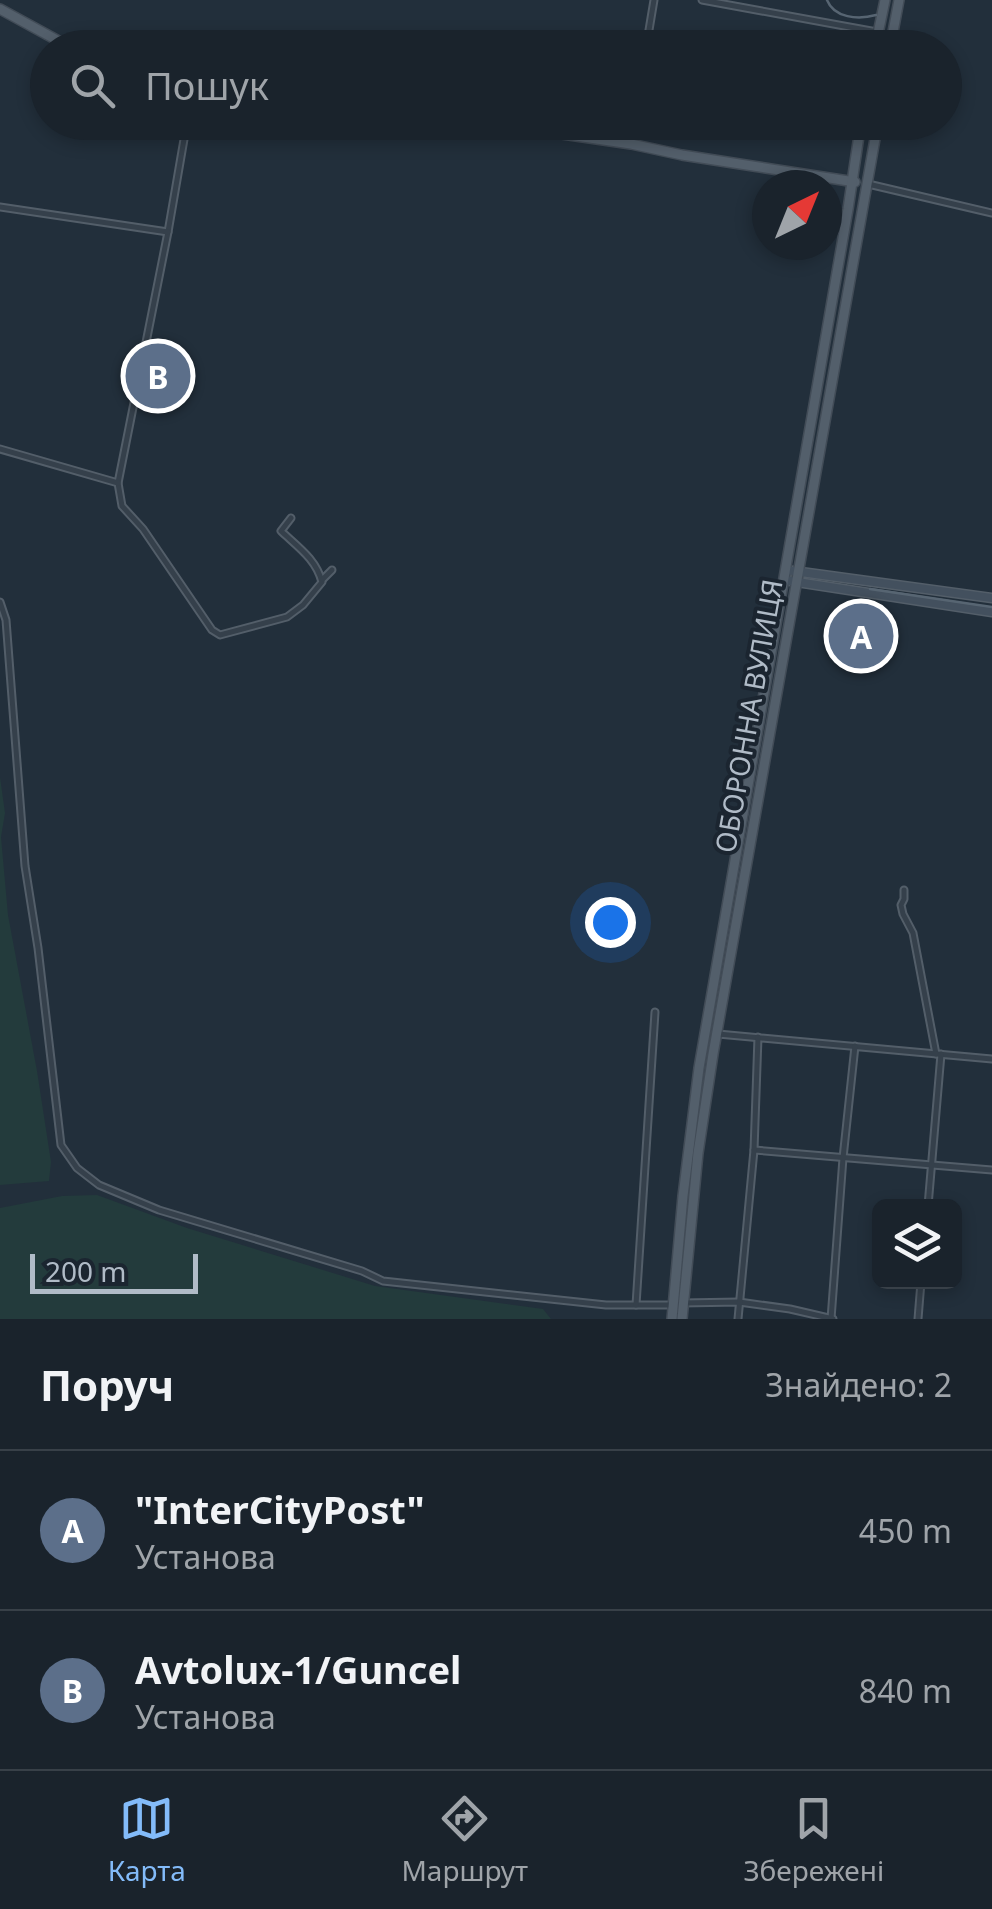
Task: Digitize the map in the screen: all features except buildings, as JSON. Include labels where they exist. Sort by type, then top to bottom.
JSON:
[{"type":"main road","points":[[878,30],[885,0]]},
{"type":"main road","points":[[893,30],[899,0]]},
{"type":"main road","points":[[0,9],[38,30]]},
{"type":"main road","points":[[604,140],[867,184]]},
{"type":"main road","name":"ОБОРОННА ВУЛИЦЯ","points":[[672,1319],[678,1304],[698,1153],[858,140]]},
{"type":"main road","name":"ОБОРОННА ВУЛИЦЯ","points":[[682,1319],[678,1304],[683,1196],[699,1068],[875,140]]},
{"type":"street","points":[[649,30],[654,0]]},
{"type":"street","points":[[702,0],[867,30]]},
{"type":"street","points":[[184,140],[118,483],[122,506],[212,630],[220,635],[287,617],[303,605],[332,570]]},
{"type":"street","points":[[631,144],[632,140]]},
{"type":"street","points":[[867,184],[992,213]]},
{"type":"street","points":[[0,206],[168,232]]},
{"type":"street","points":[[0,449],[118,483]]},
{"type":"street","points":[[291,518],[281,531],[312,559],[322,582]]},
{"type":"street","points":[[791,576],[879,581],[992,598]]},
{"type":"street","points":[[791,576],[877,596],[992,612]]},
{"type":"street","points":[[877,596],[879,581]]},
{"type":"street","points":[[0,602],[6,620],[25,866],[62,1145],[77,1168],[100,1185],[159,1210],[383,1281],[606,1305],[739,1302],[832,1319],[855,1046]]},
{"type":"street","points":[[904,890],[902,914],[912,933],[938,1054],[928,1199]]},
{"type":"street","points":[[636,1305],[654,1012]]},
{"type":"street","points":[[718,1034],[992,1059]]},
{"type":"street","points":[[738,1319],[754,1150],[758,1038]]},
{"type":"street","points":[[754,1150],[992,1170]]},
{"type":"street","points":[[918,1319],[920,1289]]},
{"type":"green space","points":[[0,777],[8,915],[51,1162],[49,1181],[0,1185]]},
{"type":"green space","points":[[97,1195],[187,1228],[375,1286],[543,1309],[551,1319],[0,1319],[0,1208],[62,1196]]},
{"type":"tram line","points":[[827,0],[835,11],[847,16],[876,15]]},
{"type":"tram line","points":[[870,589],[992,607]]},
{"type":"place","name":"Avtolux-1/Guncel","points":[[158,376]]},
{"type":"place","name":"\"InterCityPost\"","points":[[861,636]]}]
